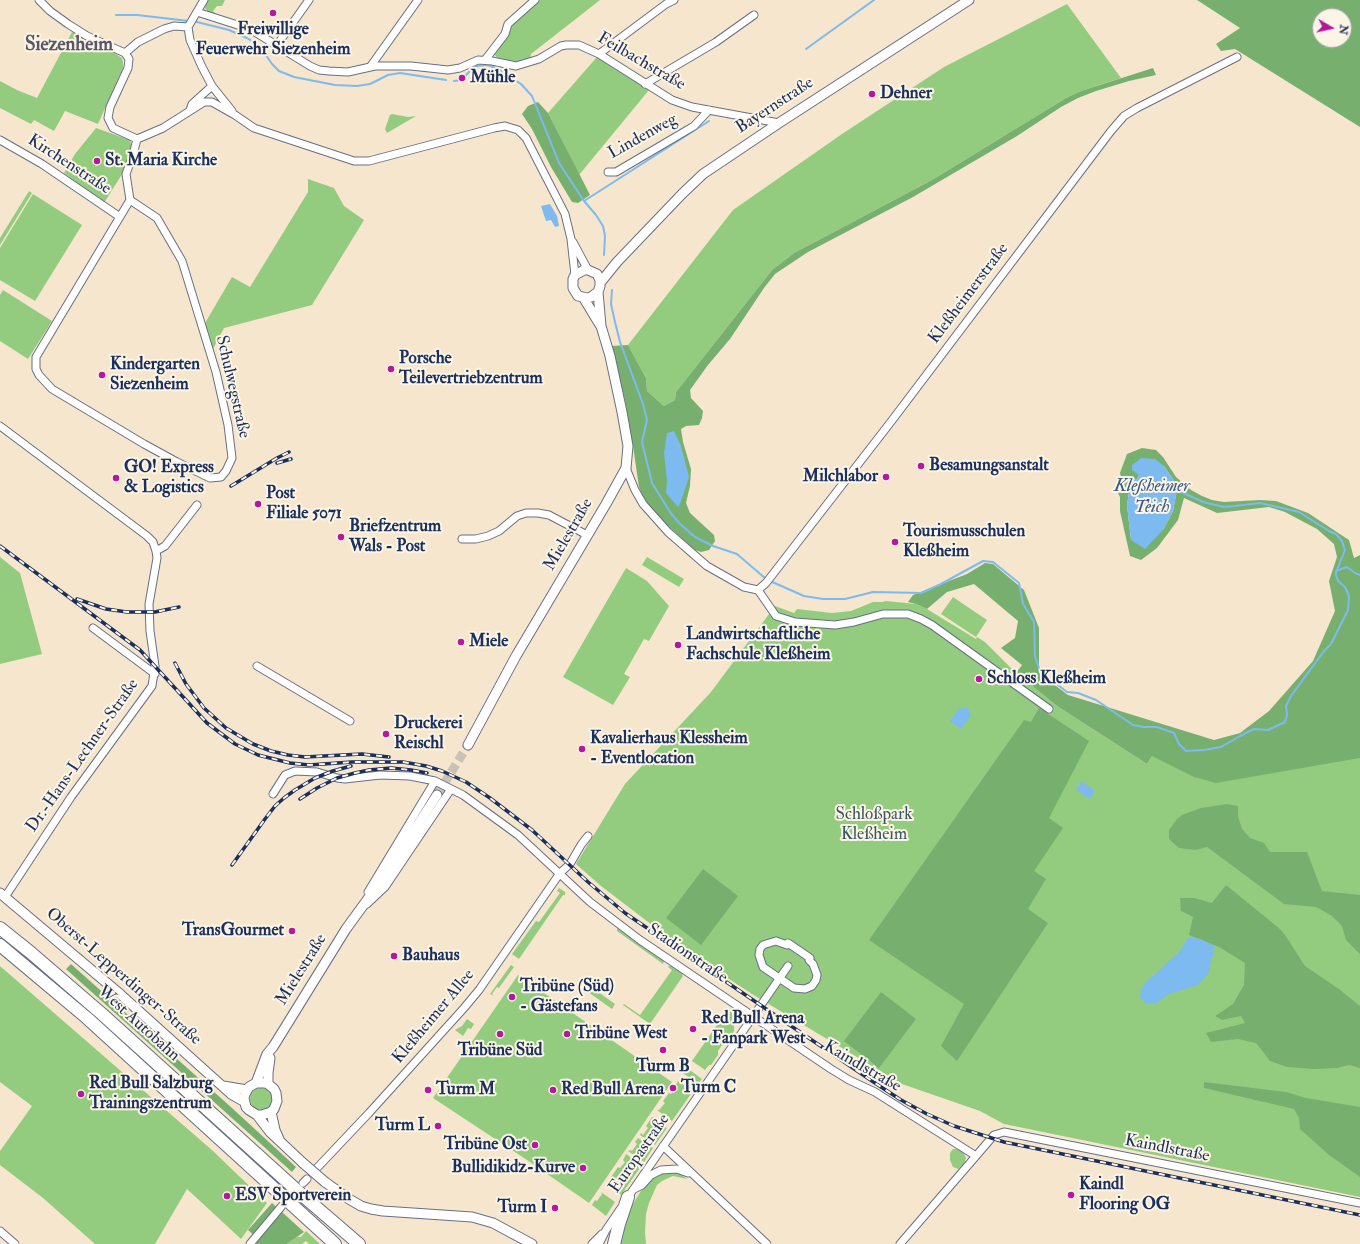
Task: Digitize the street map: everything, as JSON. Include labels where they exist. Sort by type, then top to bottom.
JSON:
[{"type":"highway","name":"West Autobahn","points":[[0,928],[102,1014],[302,1195],[359,1244]]},
{"type":"highway","name":"West Autobahn","points":[[0,945],[87,1018],[336,1244]]},
{"type":"highway","points":[[614,1244],[619,1224],[631,1193]]},
{"type":"street","points":[[39,0],[50,11],[87,36],[125,53],[129,59],[128,68],[110,107],[108,118],[113,128],[138,140]]},
{"type":"street","points":[[204,0],[192,20],[190,40],[212,86],[235,115]]},
{"type":"street","points":[[277,45],[308,0]]},
{"type":"street","points":[[370,67],[418,0]]},
{"type":"street","points":[[485,60],[505,34],[508,24],[535,0]]},
{"type":"street","points":[[599,54],[666,4],[674,0]]},
{"type":"street","name":"Bayernstraße","points":[[596,280],[617,262],[703,174],[778,123],[969,0]]},
{"type":"street","points":[[645,84],[716,42],[754,16]]},
{"type":"street","name":"Feilbachstraße","points":[[125,53],[138,42],[164,29],[192,20],[247,27],[310,66],[319,70],[348,72],[370,67],[411,66],[448,70],[460,68],[478,60],[516,66],[539,59],[560,46],[579,46],[588,48],[599,54],[672,100],[692,107],[778,123]]},
{"type":"street","name":"Kleßheimerstraße","points":[[758,590],[766,583],[895,417],[1111,131],[1124,116],[1237,57]]},
{"type":"street","points":[[190,110],[192,104],[212,86]]},
{"type":"street","points":[[130,200],[126,174],[134,155],[138,140],[164,128],[204,102],[212,102],[254,128],[354,161],[369,161],[505,126],[518,130],[526,138],[561,204],[571,239],[576,275],[584,270],[596,280]]},
{"type":"street","name":"Lindenweg","points":[[608,172],[616,172],[694,126],[709,110]]},
{"type":"street","name":"Kirchenstraße","points":[[0,140],[42,164],[120,217]]},
{"type":"street","name":"Schulwegstraße","points":[[130,200],[157,218],[182,261],[216,372],[228,425],[232,458],[226,471],[220,477],[210,478],[176,462],[144,444],[52,389],[36,369],[36,357],[130,200]]},
{"type":"street","points":[[571,239],[596,280],[591,297],[583,297]]},
{"type":"street","name":"Mielestraße","points":[[576,275],[573,279],[573,288],[575,292],[583,297],[601,326]]},
{"type":"street","name":"Mielestraße","points":[[468,745],[516,656],[626,468],[628,446],[622,412],[601,326],[596,280]]},
{"type":"street","points":[[0,426],[134,525],[153,542],[156,551],[165,546],[196,506]]},
{"type":"street","points":[[626,468],[635,490],[643,504],[668,532],[707,566],[744,587],[758,590],[776,616],[795,622],[835,625],[854,622],[883,614],[908,614],[932,625],[1049,709]]},
{"type":"street","points":[[462,540],[488,536],[499,531],[517,516],[526,513],[549,515],[587,535]]},
{"type":"street","name":"Dr.-Hans-Lechner-Straße","points":[[2,895],[152,686],[155,666],[149,612],[150,594],[157,565],[156,551]]},
{"type":"street","points":[[93,628],[155,674]]},
{"type":"street","points":[[257,666],[350,721]]},
{"type":"street","name":"Stadionstraße","points":[[273,794],[285,775],[295,771],[317,772],[345,779],[394,774],[434,781],[463,795],[479,805],[518,835],[590,902],[616,923],[753,1016]]},
{"type":"street","name":"Mielestraße","points":[[359,910],[434,781]]},
{"type":"street","name":"Mielestraße","points":[[359,910],[378,895],[385,887],[451,789]]},
{"type":"street","name":"Mielestraße","points":[[256,1083],[268,1054],[346,929],[386,874],[437,796]]},
{"type":"street","name":"Kleßheimer Allee","points":[[316,1169],[374,1108],[479,990],[560,873],[570,864],[588,836]]},
{"type":"street","name":"Oberst-Lepperdinger-Straße","points":[[2,895],[120,994],[231,1094],[245,1102],[249,1110],[257,1115],[270,1132],[325,1182],[349,1200],[370,1209],[383,1211],[472,1217],[493,1223],[532,1244]]},
{"type":"street","points":[[771,942],[787,945],[788,943],[810,958],[809,960],[813,964],[816,975],[816,980],[812,986],[805,989],[794,988],[779,978],[763,967],[759,955],[760,949],[763,945],[771,942]]},
{"type":"street","points":[[753,1016],[788,966]]},
{"type":"street","name":"Europastraße","points":[[599,1244],[606,1230],[753,1016]]},
{"type":"street","name":"Kaindlstraße","points":[[753,1016],[843,1077],[876,1092],[976,1156]]},
{"type":"street","name":"Mielestraße","points":[[268,1084],[269,1063],[273,1047]]},
{"type":"street","points":[[245,1102],[245,1094],[247,1090],[256,1083],[260,1082],[268,1084]]},
{"type":"street","name":"Oberst-Lepperdinger-Straße","points":[[268,1084],[274,1089],[277,1097],[276,1105],[271,1112],[275,1130],[279,1139]]},
{"type":"street","points":[[223,1086],[247,1090]]},
{"type":"street","points":[[257,1115],[271,1112]]},
{"type":"street","name":"Kaindlstraße","points":[[900,1244],[994,1135],[1004,1132],[1360,1203]]},
{"type":"street","points":[[663,1146],[692,1175],[767,1244]]},
{"type":"street","points":[[631,1193],[642,1185],[650,1175],[661,1170],[677,1169],[692,1175]]},
{"type":"street","points":[[250,1244],[281,1207]]},
{"type":"street","name":"Europastraße","points":[[592,1244],[606,1230]]},
{"type":"street","points":[[0,1231],[15,1244]]},
{"type":"street","name":"Oberst-Lepperdinger-Straße","points":[[512,1234],[525,1244]]},
{"type":"green space","points":[[206,0],[225,0],[222,6],[217,6],[213,11],[216,14],[208,12],[205,8]]},
{"type":"green space","points":[[538,0],[600,0],[531,54],[530,59],[518,63],[499,60],[494,54],[510,26]]},
{"type":"green space","points":[[1197,0],[1360,0],[1360,127],[1235,49],[1221,51],[1216,44],[1240,28]]},
{"type":"green space","points":[[1067,4],[1121,78],[1081,91],[1066,98],[932,180],[794,253],[772,270],[676,392],[675,400],[664,406],[647,391],[646,378],[628,345],[733,210],[842,134],[944,67]]},
{"type":"green space","points":[[72,32],[122,58],[123,68],[98,124],[65,111],[54,131],[34,120],[31,124],[0,108],[0,81],[37,98]]},
{"type":"green space","points":[[597,57],[649,90],[579,175],[548,113]]},
{"type":"green space","points":[[1153,68],[1156,75],[1096,91],[1061,107],[1017,136],[913,197],[808,252],[775,274],[730,339],[708,365],[690,390],[691,398],[703,411],[699,425],[686,426],[681,429],[683,442],[691,469],[690,486],[686,503],[690,513],[714,535],[715,541],[709,550],[701,552],[695,550],[655,514],[643,497],[639,487],[625,400],[611,346],[628,345],[646,378],[647,391],[664,406],[675,400],[676,392],[772,270],[794,253],[932,180],[1066,98],[1081,91]]},
{"type":"green space","points":[[538,102],[548,113],[590,195],[578,203],[572,202],[551,167],[532,129],[522,114],[528,106]]},
{"type":"green space","points":[[392,114],[408,117],[416,116],[387,133],[385,129],[390,115]]},
{"type":"green space","points":[[96,128],[130,140],[132,147],[124,171],[104,203],[64,173],[75,154]]},
{"type":"green space","points":[[308,179],[334,188],[344,206],[364,220],[312,305],[224,328],[213,349],[201,330],[232,277],[250,287],[308,192]]},
{"type":"green space","points":[[29,191],[32,193],[0,245],[0,238]]},
{"type":"green space","points":[[33,194],[82,225],[35,301],[0,280],[0,248]]},
{"type":"green space","points":[[3,290],[52,321],[28,359],[0,341],[0,295]]},
{"type":"green space","points":[[1142,448],[1156,450],[1163,457],[1176,477],[1191,490],[1202,496],[1212,500],[1224,502],[1260,500],[1276,501],[1308,513],[1349,540],[1354,558],[1360,555],[1360,758],[1216,783],[1194,777],[1152,756],[1147,764],[1057,706],[1016,673],[1022,665],[1001,648],[1015,638],[1018,621],[974,584],[947,592],[927,609],[908,602],[913,595],[967,574],[985,563],[993,564],[1024,590],[1039,628],[1039,673],[1068,695],[1214,740],[1240,733],[1269,711],[1313,661],[1335,611],[1329,581],[1337,557],[1334,544],[1317,529],[1285,512],[1269,507],[1217,513],[1184,498],[1178,520],[1157,548],[1141,560],[1130,556],[1120,511],[1120,497],[1116,486],[1122,481],[1120,473],[1127,454]],"holes":[[[1164,466],[1177,485],[1173,511],[1163,530],[1131,540],[1127,505],[1131,480],[1137,479],[1139,475]]]},
{"type":"green space","points":[[0,557],[20,573],[42,654],[0,664]]},
{"type":"green space","points":[[647,557],[684,579],[679,587],[642,565]]},
{"type":"green space","points":[[626,568],[647,581],[669,606],[649,641],[644,639],[624,674],[630,677],[613,705],[563,677]]},
{"type":"green space","points":[[953,597],[987,620],[976,637],[941,614]]},
{"type":"green space","name":"Schloßpark Kleßheim","points":[[886,601],[916,604],[927,609],[976,639],[977,637],[985,642],[1016,673],[1057,706],[1147,764],[1152,756],[1237,750],[1360,612],[1360,1197],[1004,1124],[980,1111],[902,1084],[752,994],[686,951],[601,886],[576,864],[625,784],[711,692],[775,606],[794,613],[797,609],[832,613],[851,611],[873,602]]},
{"type":"green space","points":[[1039,708],[1089,741],[1049,818],[1063,828],[1034,871],[1046,879],[1028,909],[1048,923],[957,1061],[941,1046],[964,1004],[869,940],[1024,720],[1031,722]]},
{"type":"green space","points":[[1227,804],[1238,806],[1238,816],[1242,829],[1250,838],[1264,843],[1270,852],[1307,852],[1322,891],[1360,895],[1360,954],[1346,940],[1342,926],[1332,916],[1316,907],[1284,904],[1207,847],[1196,850],[1179,848],[1169,839],[1169,830],[1182,815],[1201,808]]},
{"type":"green space","points":[[703,869],[738,896],[701,945],[666,918]]},
{"type":"green space","points":[[1226,885],[1280,929],[1305,966],[1339,989],[1360,1006],[1360,1068],[1349,1065],[1337,1068],[1314,1069],[1287,1067],[1270,1061],[1256,1043],[1238,1039],[1211,1042],[1206,1033],[1245,1023],[1241,1016],[1222,1020],[1215,1016],[1233,1004],[1244,985],[1245,963],[1219,947],[1189,935],[1193,917],[1181,911],[1180,898],[1194,898],[1212,903]]},
{"type":"green space","points":[[559,888],[565,892],[565,895],[563,895],[519,959],[512,954],[536,921],[539,922],[560,893],[557,891]]},
{"type":"green space","points":[[617,928],[664,961],[663,964],[617,931]]},
{"type":"green space","points":[[71,964],[296,1167],[292,1172],[66,969]]},
{"type":"green space","points":[[511,965],[514,967],[499,988],[497,987],[492,994],[494,996],[490,994]]},
{"type":"green space","name":"Red Bull Salzburg Trainingszentrum","points":[[0,966],[213,1151],[267,1203],[241,1239],[187,1189],[155,1244],[95,1244],[43,1198],[0,1165],[0,1151],[32,1106],[0,1082]]},
{"type":"green space","points":[[672,966],[681,972],[683,976],[650,1024],[623,1005],[624,1004],[640,1015],[672,970],[668,967]]},
{"type":"green space","name":"Red Bull Arena","points":[[518,975],[672,1082],[589,1203],[433,1098]]},
{"type":"green space","points":[[587,984],[615,1004],[612,1009],[584,989]]},
{"type":"green space","points":[[881,992],[916,1019],[879,1068],[844,1041]]},
{"type":"green space","points":[[728,1009],[732,1013],[734,1019],[734,1031],[731,1038],[728,1036],[711,1065],[709,1065],[705,1070],[692,1061]]},
{"type":"green space","points":[[467,1019],[474,1024],[471,1029],[468,1028],[463,1036],[455,1030],[462,1026]]},
{"type":"green space","points":[[687,1068],[702,1079],[698,1084],[683,1073]]},
{"type":"green space","points":[[678,1081],[693,1091],[672,1121],[657,1110],[659,1110],[665,1103],[663,1101],[669,1093],[671,1094]]},
{"type":"green space","points":[[1204,1082],[1286,1092],[1306,1098],[1360,1107],[1360,1177],[1329,1155],[1300,1129],[1299,1118],[1294,1109],[1204,1088]]},
{"type":"green space","points":[[257,1088],[265,1088],[272,1095],[272,1103],[265,1110],[257,1110],[250,1103],[250,1095]]},
{"type":"green space","points":[[652,1117],[667,1128],[655,1145],[640,1135],[641,1133],[643,1135],[648,1128],[646,1126]]},
{"type":"green space","points":[[638,1138],[653,1148],[644,1162],[628,1151],[632,1151],[637,1144],[635,1142]]},
{"type":"green space","points":[[953,1149],[962,1151],[966,1158],[964,1164],[958,1169],[953,1167],[950,1160],[950,1153]]},
{"type":"green space","points":[[626,1154],[642,1165],[621,1195],[606,1184],[618,1167],[620,1168],[625,1162],[623,1160]]},
{"type":"green space","points":[[673,1172],[679,1173],[687,1179],[673,1176],[657,1185],[646,1214],[646,1244],[616,1244],[626,1215],[646,1183],[652,1177],[659,1174]]},
{"type":"green space","points":[[601,1192],[615,1202],[606,1216],[592,1205],[602,1194]]},
{"type":"green space","points":[[272,1203],[304,1232],[287,1244],[254,1244],[258,1239],[248,1230]]},
{"type":"green space","points":[[306,1231],[320,1244],[309,1244],[306,1241],[302,1244],[287,1244],[297,1237],[301,1237]]},
{"type":"water","points":[[550,204],[557,216],[559,226],[555,227],[551,220],[546,221],[541,206]]},
{"type":"water","points":[[674,431],[681,446],[689,477],[678,507],[666,493],[667,481],[664,453],[667,433]]},
{"type":"water","name":"Kleßheimer Teich","points":[[1141,458],[1155,459],[1164,466],[1177,485],[1173,511],[1163,530],[1145,549],[1131,540],[1127,505],[1131,480],[1137,479],[1139,475],[1132,470],[1132,465]]},
{"type":"water","points":[[960,707],[962,709],[965,707],[968,708],[971,715],[961,729],[950,721]]},
{"type":"water","points":[[1081,781],[1095,791],[1090,799],[1076,790]]},
{"type":"water","points":[[1190,937],[1200,939],[1215,946],[1208,974],[1198,985],[1169,994],[1156,1003],[1146,1004],[1140,997],[1141,989],[1144,984],[1180,951],[1187,939]]},
{"type":"waterway","points":[[806,49],[874,0]]},
{"type":"waterway","points":[[116,15],[137,15],[189,21]]},
{"type":"waterway","points":[[193,21],[229,30],[247,38],[261,48],[279,71],[294,77],[335,85],[357,86],[370,84],[388,75],[400,73],[446,80]]},
{"type":"waterway","points":[[454,81],[461,80],[477,66],[488,65],[498,69],[521,84],[532,96],[559,163],[584,201],[603,226],[605,236],[604,255]]},
{"type":"waterway","points":[[584,201],[709,121]]},
{"type":"waterway","points":[[612,290],[611,304],[620,342],[643,404],[647,420],[642,442],[652,483],[670,512],[679,523],[695,537],[713,546],[737,554],[766,579]]},
{"type":"waterway","points":[[1177,490],[1203,502],[1224,507],[1260,503],[1299,512],[1336,534],[1342,541],[1345,550],[1337,570]]},
{"type":"waterway","points":[[770,581],[804,596],[823,599],[845,599],[873,592],[921,593],[983,561],[993,562],[1019,583],[1023,604],[1034,622],[1035,656],[1040,671],[1067,692],[1078,693],[1096,700],[1133,725],[1157,727],[1174,733],[1179,744],[1186,751],[1221,747],[1254,729],[1268,730],[1285,722],[1287,715],[1286,706],[1291,696],[1324,651],[1331,644],[1348,610],[1349,596],[1345,587],[1338,581],[1336,571],[1347,567],[1360,575]]},
{"type":"tunnel","points":[[437,795],[468,745]]},
{"type":"railway","points":[[231,486],[289,452]]},
{"type":"railway","points":[[277,463],[291,459]]},
{"type":"railway","points":[[0,546],[140,650],[207,723],[235,744],[258,755],[290,763],[309,765],[352,762],[403,762],[426,766],[442,771],[466,782],[532,830],[588,882],[625,913],[875,1083],[901,1100],[927,1114],[954,1126],[1004,1142],[1360,1215]]},
{"type":"railway","points":[[77,599],[106,609],[127,612],[155,612],[179,607]]},
{"type":"railway","points":[[175,663],[186,684],[204,708],[226,728],[253,744],[271,751],[305,757],[362,754],[389,757]]},
{"type":"railway","points":[[232,865],[275,806],[284,798],[315,778],[351,766]]},
{"type":"railway","points":[[300,799],[337,778],[369,770],[391,768],[427,773]]},
{"type":"place","name":"Freiwillige Feuerwehr Siezenheim","points":[[273,13]]},
{"type":"place","name":"Mühle","points":[[462,78]]},
{"type":"place","name":"Dehner","points":[[872,94]]},
{"type":"place","name":"St. Maria Kirche","points":[[97,161]]},
{"type":"place","name":"Porsche Teilevertriebzentrum","points":[[391,369]]},
{"type":"place","name":"Kindergarten Siezenheim","points":[[102,375]]},
{"type":"place","name":"Besamungsanstalt","points":[[921,466]]},
{"type":"place","name":"Milchlabor","points":[[886,477]]},
{"type":"place","name":"GO! Express & Logistics","points":[[116,478]]},
{"type":"place","name":"Post Filiale 5071","points":[[258,504]]},
{"type":"place","name":"Briefzentrum Wals - Post","points":[[341,537]]},
{"type":"place","name":"Tourismusschulen Kleßheim","points":[[895,542]]},
{"type":"place","name":"Miele","points":[[461,642]]},
{"type":"place","name":"Landwirtschaftliche Fachschule Kleßheim","points":[[678,645]]},
{"type":"place","name":"Schloss Kleßheim","points":[[979,679]]},
{"type":"place","name":"Druckerei Reischl","points":[[386,734]]},
{"type":"place","name":"Kavalierhaus Klessheim - Eventlocation","points":[[582,749]]},
{"type":"place","name":"TransGourmet","points":[[292,931]]},
{"type":"place","name":"Bauhaus","points":[[394,956]]},
{"type":"place","name":"Tribüne (Süd) - Gästefans","points":[[512,997]]},
{"type":"place","name":"Red Bull Arena - Fanpark West","points":[[693,1029]]},
{"type":"place","name":"Tribüne Süd","points":[[500,1034]]},
{"type":"place","name":"Tribüne West","points":[[567,1034]]},
{"type":"place","name":"Turm B","points":[[663,1050]]},
{"type":"place","name":"Turm C","points":[[673,1088]]},
{"type":"place","name":"Turm M","points":[[428,1090]]},
{"type":"place","name":"Red Bull Arena","points":[[553,1090]]},
{"type":"place","name":"Red Bull Salzburg Trainingszentrum","points":[[81,1094]]},
{"type":"place","name":"Turm L","points":[[438,1126]]},
{"type":"place","name":"Tribüne Ost","points":[[535,1145]]},
{"type":"place","name":"Bullidikidz-Kurve","points":[[583,1168]]},
{"type":"place","name":"Kaindl Flooring OG","points":[[1071,1195]]},
{"type":"place","name":"ESV Sportverein","points":[[227,1196]]},
{"type":"place","name":"Turm I","points":[[555,1208]]},
{"type":"district","name":"Siezenheim","points":[[69,46]]}]
